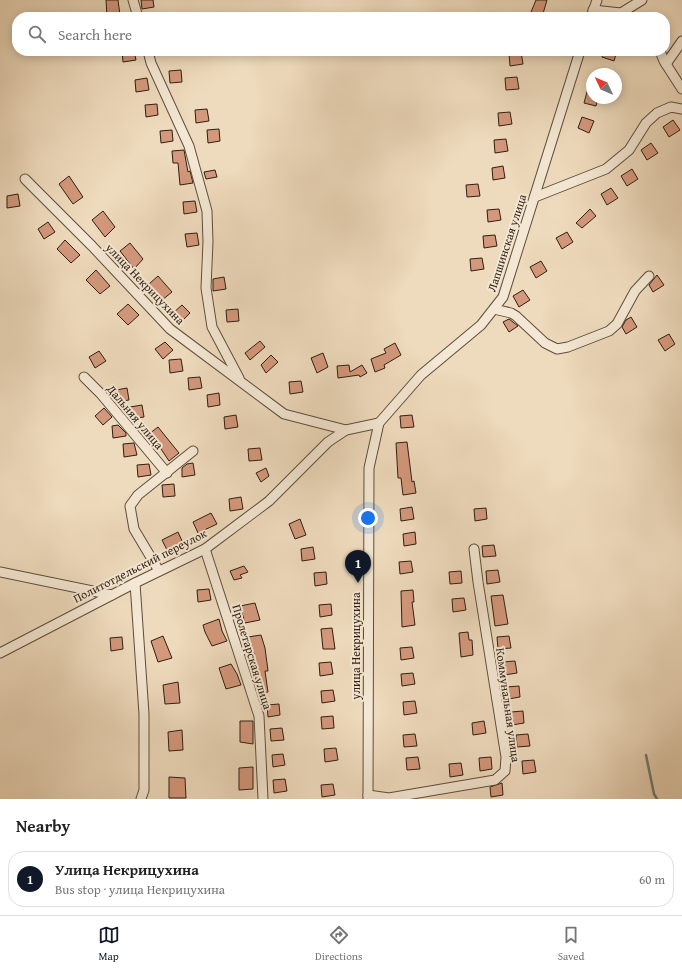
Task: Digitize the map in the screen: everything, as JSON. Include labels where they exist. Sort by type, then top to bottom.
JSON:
[{"type":"street","points":[[133,0],[137,12]]},
{"type":"street","points":[[593,12],[597,0]]},
{"type":"street","points":[[621,12],[642,0]]},
{"type":"street","points":[[666,64],[682,40]]},
{"type":"street","points":[[149,56],[151,63],[189,146],[207,211],[208,242],[206,288],[212,327],[241,382]]},
{"type":"street","name":"Лапшинская улица","points":[[379,422],[421,375],[481,325],[503,297],[578,56]]},
{"type":"street","points":[[662,56],[682,89]]},
{"type":"street","points":[[535,197],[606,169],[629,150],[646,123],[657,113],[671,107],[682,109]]},
{"type":"street","name":"улица Некрицухина","points":[[24,179],[92,246],[170,329],[284,414],[346,430]]},
{"type":"street","points":[[494,309],[511,313],[516,316],[545,343],[558,349],[568,347],[609,331],[617,324],[635,291],[649,276]]},
{"type":"street","name":"Дальняя улица","points":[[84,377],[102,394],[167,473]]},
{"type":"street","name":"улица Некрицухина","points":[[368,797],[369,468],[379,422]]},
{"type":"street","name":"Политотдельский переулок","points":[[0,653],[112,594],[206,549],[269,501],[328,442],[346,430],[379,422]]},
{"type":"street","points":[[159,571],[134,529],[130,506],[138,495],[193,451]]},
{"type":"street","name":"Пролетарская улица","points":[[206,549],[259,716],[263,799]]},
{"type":"street","name":"Коммунальная улица","points":[[368,797],[388,798],[495,780],[505,771],[506,757],[474,549]]},
{"type":"street","points":[[0,572],[112,594]]},
{"type":"street","points":[[135,583],[144,714],[144,790],[141,799]]},
{"type":"building","points":[[106,0],[118,0],[120,12],[107,12]]},
{"type":"building","points":[[141,0],[153,0],[154,7],[142,9]]},
{"type":"building","points":[[536,0],[547,0],[543,12],[531,12]]},
{"type":"building","points":[[122,56],[135,56],[136,60],[123,62]]},
{"type":"building","points":[[509,56],[522,56],[523,64],[510,66]]},
{"type":"building","points":[[602,56],[616,56],[614,61]]},
{"type":"building","points":[[181,70],[182,82],[170,83],[169,71]]},
{"type":"building","points":[[517,77],[519,89],[506,90],[505,78]]},
{"type":"building","points":[[147,78],[149,90],[136,92],[135,80]]},
{"type":"building","points":[[157,104],[158,115],[146,117],[145,105]]},
{"type":"building","points":[[207,109],[209,121],[196,123],[195,110]]},
{"type":"building","points":[[510,112],[512,124],[499,126],[498,113]]},
{"type":"building","points":[[582,117],[594,121],[589,133],[578,128]]},
{"type":"building","points":[[673,120],[680,130],[669,137],[663,127]]},
{"type":"building","points":[[219,129],[220,141],[208,143],[207,130]]},
{"type":"building","points":[[172,130],[173,141],[161,143],[160,131]]},
{"type":"building","points":[[506,139],[508,151],[495,153],[494,140]]},
{"type":"building","points":[[651,143],[658,153],[647,160],[641,150]]},
{"type":"building","points":[[184,150],[188,172],[190,171],[193,183],[180,185],[178,163],[173,163],[172,151]]},
{"type":"building","points":[[503,166],[505,178],[493,180],[492,168]]},
{"type":"building","points":[[632,169],[638,179],[627,186],[621,176]]},
{"type":"building","points":[[215,170],[217,177],[206,179],[204,172]]},
{"type":"building","points":[[69,176],[83,197],[73,204],[59,184]]},
{"type":"building","points":[[478,184],[480,196],[467,197],[466,185]]},
{"type":"building","points":[[611,188],[618,198],[607,205],[601,194]]},
{"type":"building","points":[[18,194],[20,206],[7,208],[7,196]]},
{"type":"building","points":[[195,201],[197,212],[184,214],[183,202]]},
{"type":"building","points":[[499,209],[501,220],[488,222],[487,210]]},
{"type":"building","points":[[590,209],[596,216],[582,228],[576,223]]},
{"type":"building","points":[[103,211],[115,227],[105,237],[92,220]]},
{"type":"building","points":[[48,222],[55,232],[44,239],[38,229]]},
{"type":"building","points":[[567,232],[573,242],[562,249],[556,238]]},
{"type":"building","points":[[197,233],[199,245],[187,247],[185,234]]},
{"type":"building","points":[[495,235],[497,246],[484,248],[483,236]]},
{"type":"building","points":[[65,240],[80,255],[71,263],[57,249]]},
{"type":"building","points":[[130,243],[143,259],[134,269],[120,251]]},
{"type":"building","points":[[482,258],[484,269],[471,271],[470,259]]},
{"type":"building","points":[[541,261],[547,271],[536,278],[530,267]]},
{"type":"building","points":[[96,270],[110,286],[100,294],[86,280]]},
{"type":"building","points":[[657,275],[664,285],[653,292],[649,285]]},
{"type":"building","points":[[158,276],[172,292],[162,300],[149,284]]},
{"type":"building","points":[[224,277],[226,289],[213,291],[213,279]]},
{"type":"building","points":[[523,290],[530,300],[519,307],[513,296]]},
{"type":"building","points":[[128,304],[139,315],[128,325],[117,314]]},
{"type":"building","points":[[182,305],[190,313],[181,322],[173,313]]},
{"type":"building","points":[[238,309],[239,321],[227,322],[226,310]]},
{"type":"building","points":[[631,317],[637,327],[626,334],[622,327],[626,320]]},
{"type":"building","points":[[509,319],[518,326],[509,332],[503,322]]},
{"type":"building","points":[[669,334],[675,344],[665,351],[658,340]]},
{"type":"building","points":[[260,341],[265,347],[250,360],[245,353]]},
{"type":"building","points":[[165,342],[173,350],[163,359],[155,349]]},
{"type":"building","points":[[395,343],[401,355],[384,365],[385,368],[375,372],[371,359],[386,353],[384,349]]},
{"type":"building","points":[[99,351],[106,361],[95,368],[89,357]]},
{"type":"building","points":[[323,353],[328,367],[317,373],[311,358]]},
{"type":"building","points":[[271,355],[278,362],[266,373],[261,365]]},
{"type":"building","points":[[181,359],[183,371],[170,373],[169,360]]},
{"type":"building","points":[[349,365],[350,372],[362,365],[367,373],[360,377],[359,375],[338,378],[337,366]]},
{"type":"building","points":[[200,377],[202,388],[189,390],[188,378]]},
{"type":"building","points":[[301,381],[303,392],[290,394],[289,382]]},
{"type":"building","points":[[127,388],[129,400],[116,402],[116,390]]},
{"type":"building","points":[[219,393],[220,405],[208,407],[207,395]]},
{"type":"building","points":[[142,405],[144,417],[131,419],[130,407]]},
{"type":"building","points":[[104,408],[112,417],[103,425],[95,416]]},
{"type":"building","points":[[236,415],[238,427],[225,429],[224,417]]},
{"type":"building","points":[[412,415],[414,427],[401,428],[400,416]]},
{"type":"building","points":[[118,425],[126,433],[126,436],[113,438],[112,426]]},
{"type":"building","points":[[158,427],[179,453],[169,461],[149,434]]},
{"type":"building","points":[[407,442],[412,482],[414,481],[416,493],[403,495],[401,478],[398,478],[396,443]]},
{"type":"building","points":[[134,443],[137,455],[124,457],[123,444]]},
{"type":"building","points":[[260,448],[262,460],[249,461],[248,449]]},
{"type":"building","points":[[193,463],[195,475],[182,477],[182,468],[187,464]]},
{"type":"building","points":[[149,464],[151,475],[138,477],[137,465]]},
{"type":"building","points":[[266,468],[269,476],[261,482],[256,473]]},
{"type":"building","points":[[174,484],[175,496],[163,497],[162,485]]},
{"type":"building","points":[[241,497],[243,509],[230,511],[229,499]]},
{"type":"building","points":[[412,507],[414,519],[401,521],[400,509]]},
{"type":"building","points":[[486,508],[487,519],[475,521],[474,509]]},
{"type":"building","points":[[211,513],[217,524],[198,533],[193,522]]},
{"type":"building","points":[[300,519],[306,535],[295,539],[289,524]]},
{"type":"building","points":[[178,532],[183,543],[168,552],[162,540]]},
{"type":"building","points":[[415,532],[416,544],[404,546],[403,534]]},
{"type":"building","points":[[494,545],[496,556],[483,557],[482,546]]},
{"type":"building","points":[[313,547],[315,559],[302,561],[301,549]]},
{"type":"building","points":[[411,561],[413,572],[400,574],[399,562]]},
{"type":"building","points":[[244,566],[248,572],[240,575],[242,578],[234,580],[230,571]]},
{"type":"building","points":[[498,570],[500,582],[487,584],[486,571]]},
{"type":"building","points":[[461,571],[462,583],[450,584],[449,572]]},
{"type":"building","points":[[326,572],[327,584],[315,586],[314,573]]},
{"type":"building","points":[[209,589],[211,600],[198,602],[197,590]]},
{"type":"building","points":[[413,590],[414,602],[412,602],[415,625],[402,627],[401,591]]},
{"type":"building","points":[[503,595],[508,624],[495,626],[491,596]]},
{"type":"building","points":[[464,598],[466,610],[453,612],[452,599]]},
{"type":"building","points":[[255,603],[260,620],[245,623],[240,606]]},
{"type":"building","points":[[331,604],[332,615],[320,617],[319,605]]},
{"type":"building","points":[[219,619],[222,631],[227,641],[212,646],[203,625]]},
{"type":"building","points":[[332,628],[335,649],[323,649],[321,629]]},
{"type":"building","points":[[468,632],[469,640],[472,640],[473,655],[461,657],[459,633]]},
{"type":"building","points":[[261,635],[265,648],[268,671],[265,671],[268,692],[258,694],[254,682],[256,682],[254,653],[252,654],[248,637]]},
{"type":"building","points":[[163,636],[172,658],[158,662],[151,641]]},
{"type":"building","points":[[509,636],[511,648],[498,649],[497,637]]},
{"type":"building","points":[[122,637],[123,649],[111,651],[110,638]]},
{"type":"building","points":[[412,647],[414,658],[401,660],[400,648]]},
{"type":"building","points":[[515,661],[517,673],[504,675],[503,662]]},
{"type":"building","points":[[331,662],[333,674],[320,676],[319,663]]},
{"type":"building","points":[[231,664],[241,685],[226,689],[219,668]]},
{"type":"building","points":[[413,673],[415,684],[402,686],[401,674]]},
{"type":"building","points":[[178,682],[180,703],[165,704],[163,685]]},
{"type":"building","points":[[519,686],[520,697],[508,699],[507,687]]},
{"type":"building","points":[[333,690],[335,701],[322,703],[321,691]]},
{"type":"building","points":[[415,701],[417,713],[404,715],[403,702]]},
{"type":"building","points":[[279,704],[280,715],[268,717],[267,705]]},
{"type":"building","points":[[523,711],[524,723],[512,725],[511,712]]},
{"type":"building","points":[[333,716],[334,728],[322,729],[321,717]]},
{"type":"building","points":[[240,721],[253,721],[253,744],[240,742]]},
{"type":"building","points":[[484,721],[486,733],[473,735],[472,723]]},
{"type":"building","points":[[282,728],[284,740],[271,741],[270,729]]},
{"type":"building","points":[[182,730],[183,750],[169,751],[168,732]]},
{"type":"building","points":[[415,734],[417,746],[404,747],[403,735]]},
{"type":"building","points":[[528,734],[530,746],[517,747],[516,735]]},
{"type":"building","points":[[336,748],[338,760],[325,762],[324,749]]},
{"type":"building","points":[[283,754],[285,765],[273,767],[272,755]]},
{"type":"building","points":[[418,757],[420,769],[407,770],[406,758]]},
{"type":"building","points":[[491,757],[492,769],[480,771],[479,758]]},
{"type":"building","points":[[534,760],[536,772],[523,774],[522,761]]},
{"type":"building","points":[[461,763],[463,775],[450,777],[449,764]]},
{"type":"building","points":[[253,767],[253,789],[239,790],[239,768]]},
{"type":"building","points":[[169,777],[185,778],[186,798],[169,798]]},
{"type":"building","points":[[285,779],[287,791],[274,793],[273,780]]},
{"type":"building","points":[[502,783],[503,795],[491,797],[490,787]]},
{"type":"building","points":[[333,784],[335,795],[322,797],[321,785]]},
{"type":"waterway","points":[[646,755],[654,794],[657,799]]},
{"type":"place","name":"Улица Некрицухина","points":[[358,583]]}]
